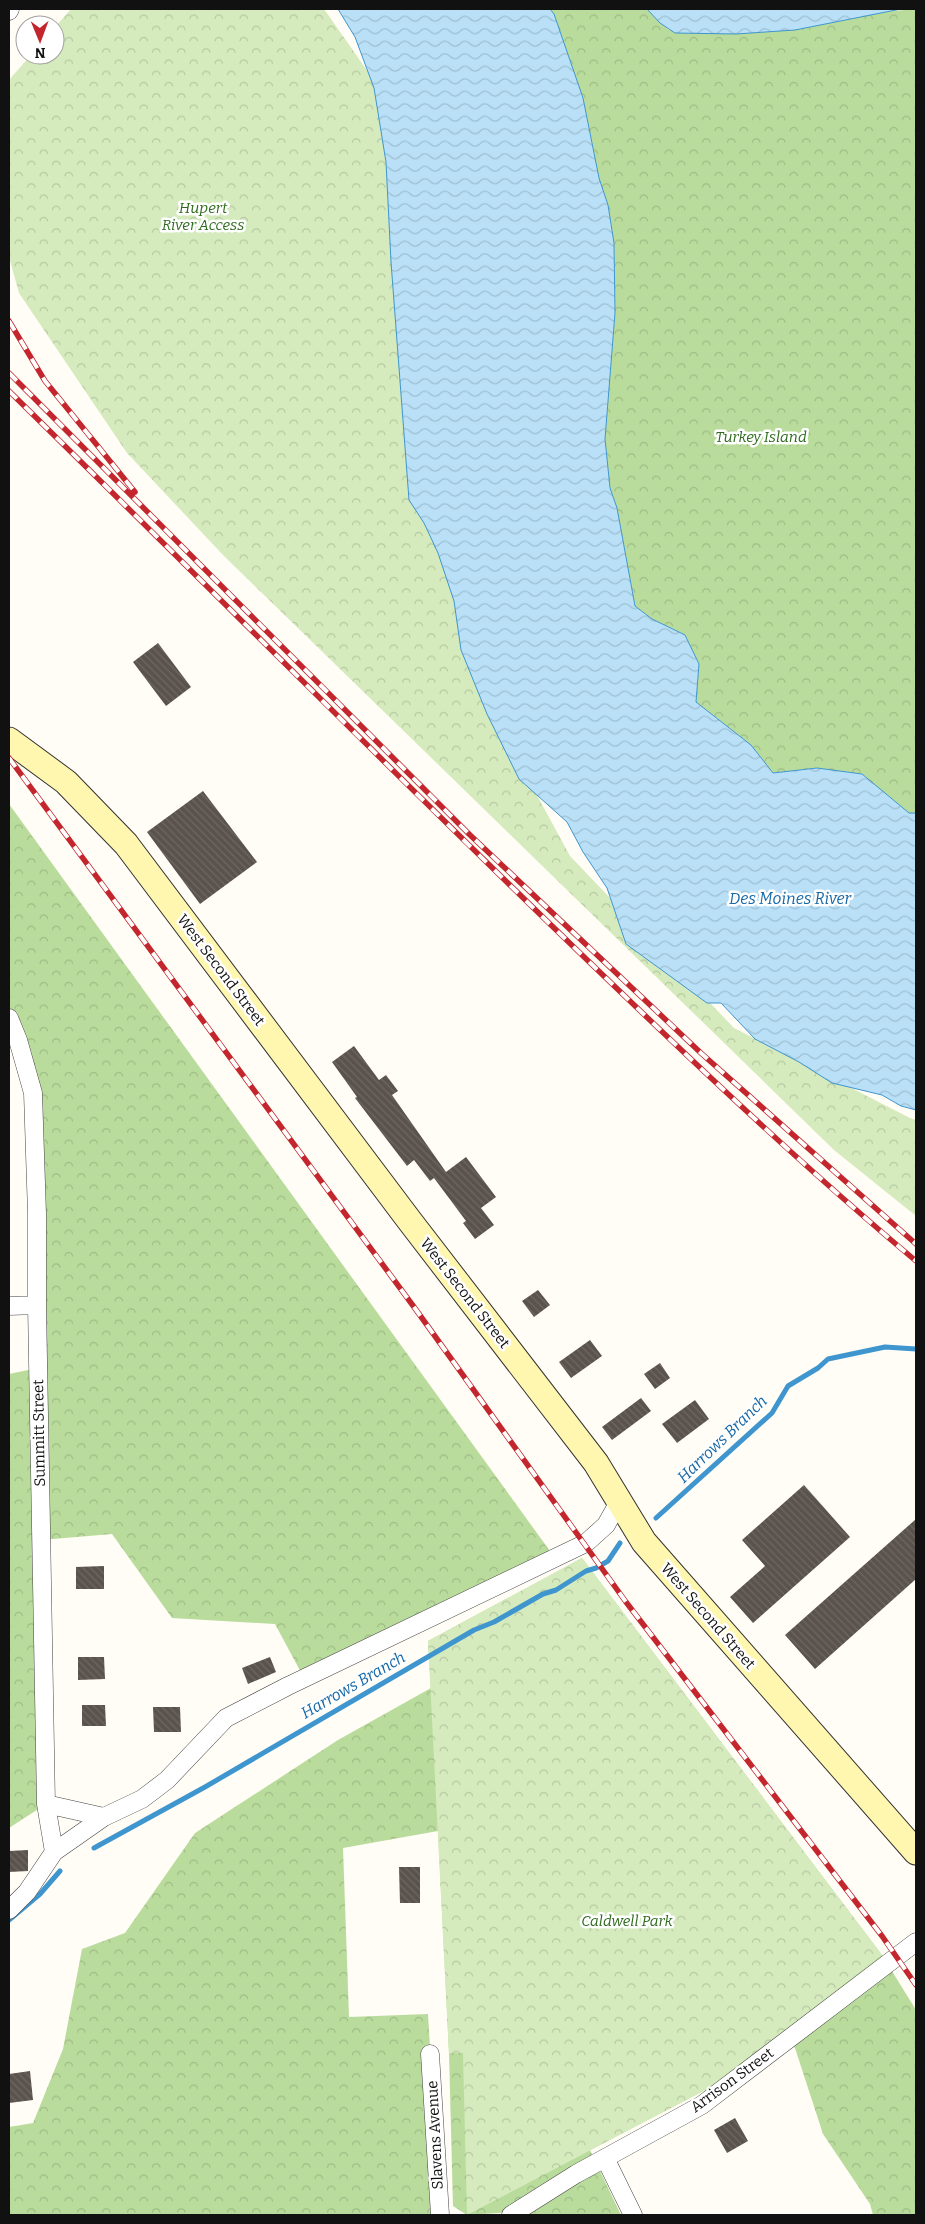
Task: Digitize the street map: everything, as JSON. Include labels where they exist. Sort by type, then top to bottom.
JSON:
[{"type":"main road","name":"West Second Street","points":[[9,740],[66,782],[126,844],[409,1220],[596,1464],[644,1542],[916,1852]]},
{"type":"street","name":"Summitt Street","points":[[9,1018],[18,1040],[32,1093],[37,1214],[46,1804],[54,1852]]},
{"type":"street","points":[[9,1306],[37,1305]]},
{"type":"street","points":[[9,1910],[27,1892],[54,1852],[104,1817],[142,1799],[167,1780],[226,1718],[288,1686],[586,1543],[606,1525],[619,1502]]},
{"type":"street","points":[[46,1804],[104,1817]]},
{"type":"street","name":"Arrison Street","points":[[511,2215],[605,2158],[702,2105],[916,1942]]},
{"type":"street","name":"Slavens Avenue","points":[[430,2054],[440,2215]]},
{"type":"street","points":[[605,2158],[633,2215]]},
{"type":"green space","name":"Hupert River Access","points":[[71,9],[324,9],[373,79],[500,727],[570,856],[734,1028],[916,1120],[916,1216],[834,1150],[223,555],[127,453],[19,293],[9,257],[9,80],[22,65],[65,65],[65,16]]},
{"type":"green space","name":"Turkey Island","points":[[550,9],[647,9],[669,30],[916,9],[916,813],[909,813],[861,774],[817,768],[773,773],[751,745],[696,702],[699,664],[685,635],[652,619],[635,606],[617,509],[610,488],[605,439],[615,313],[614,243],[608,205],[599,178],[583,98]]},
{"type":"green space","points":[[9,804],[555,1558],[304,1678],[275,1624],[172,1618],[112,1534],[41,1540],[46,1804],[9,1828],[9,1374],[38,1368],[33,1093],[9,1018]]},
{"type":"green space","points":[[582,1558],[882,1955],[916,2010],[916,2215],[873,2215],[870,2204],[823,2134],[795,2048],[781,2033],[711,2087],[590,2150],[621,2215],[518,2215],[516,2212],[467,2215],[453,2206],[449,2053],[438,1831],[343,1848],[349,2017],[428,2014],[440,2215],[9,2215],[9,2127],[33,2123],[63,2049],[82,1949],[125,1933],[195,1833],[338,1740],[431,1688],[428,1641]]},
{"type":"green space","name":"Caldwell Park","points":[[582,1558],[882,1955],[711,2087],[467,2215],[463,2053],[449,2053],[428,1641]]},
{"type":"water","name":"Des Moines River","points":[[338,9],[550,9],[554,14],[583,98],[599,178],[608,205],[614,243],[615,313],[605,439],[610,488],[617,508],[635,606],[652,619],[685,635],[699,664],[696,702],[751,745],[773,773],[817,768],[862,774],[909,813],[916,813],[916,1110],[901,1106],[882,1095],[832,1083],[799,1062],[755,1039],[721,1003],[707,1003],[626,944],[607,888],[583,852],[567,822],[519,779],[487,714],[461,650],[454,601],[438,553],[424,523],[409,500],[391,262],[386,162],[374,88],[355,37]]},
{"type":"water","points":[[647,9],[901,9],[795,30],[736,34],[675,33],[660,23]]},
{"type":"building","points":[[158,643],[191,687],[166,706],[133,662]]},
{"type":"building","points":[[203,791],[257,862],[200,904],[147,832]]},
{"type":"building","points":[[354,1046],[379,1080],[386,1075],[398,1091],[392,1095],[446,1172],[466,1157],[496,1197],[481,1208],[494,1225],[475,1239],[463,1223],[466,1221],[434,1178],[430,1181],[414,1160],[407,1166],[355,1098],[357,1097],[332,1062]]},
{"type":"building","points":[[538,1290],[550,1305],[534,1317],[522,1301]]},
{"type":"building","points":[[590,1340],[602,1356],[571,1378],[559,1362]]},
{"type":"building","points":[[660,1363],[670,1378],[655,1389],[644,1374]]},
{"type":"building","points":[[641,1398],[651,1411],[612,1440],[602,1427]]},
{"type":"building","points":[[695,1400],[709,1419],[677,1443],[662,1424]]},
{"type":"building","points":[[804,1485],[850,1537],[753,1623],[730,1597],[765,1566],[742,1540]]},
{"type":"building","points":[[916,1519],[916,1579],[815,1669],[785,1635]]},
{"type":"building","points":[[104,1566],[104,1589],[76,1589],[76,1567]]},
{"type":"building","points":[[78,1657],[104,1657],[105,1679],[78,1680]]},
{"type":"building","points":[[270,1657],[276,1672],[248,1684],[242,1668]]},
{"type":"building","points":[[82,1705],[105,1705],[106,1726],[82,1726]]},
{"type":"building","points":[[153,1707],[180,1707],[181,1732],[154,1732]]},
{"type":"building","points":[[28,1850],[28,1871],[9,1872],[9,1851]]},
{"type":"building","points":[[399,1867],[420,1867],[420,1903],[400,1903]]},
{"type":"building","points":[[30,2071],[33,2100],[9,2103],[9,2074]]},
{"type":"building","points":[[735,2118],[748,2141],[727,2153],[714,2130]]},
{"type":"waterway","name":"Harrows Branch","points":[[656,1518],[772,1413],[788,1386],[818,1368],[828,1359],[885,1347],[916,1349]]},
{"type":"waterway","name":"Harrows Branch","points":[[94,1848],[205,1787],[474,1630],[494,1622],[543,1594],[556,1590],[586,1571],[596,1568],[608,1561],[620,1543]]},
{"type":"waterway","name":"Harrows Branch","points":[[9,1920],[40,1894],[60,1871]]},
{"type":"railway","points":[[9,321],[45,381],[135,492]]},
{"type":"railway","points":[[9,373],[470,835],[702,1054],[916,1244]]},
{"type":"railway","points":[[9,391],[437,814],[704,1072],[788,1149],[916,1261]]},
{"type":"railway","points":[[9,758],[414,1307],[626,1602],[882,1936],[916,1985]]}]
